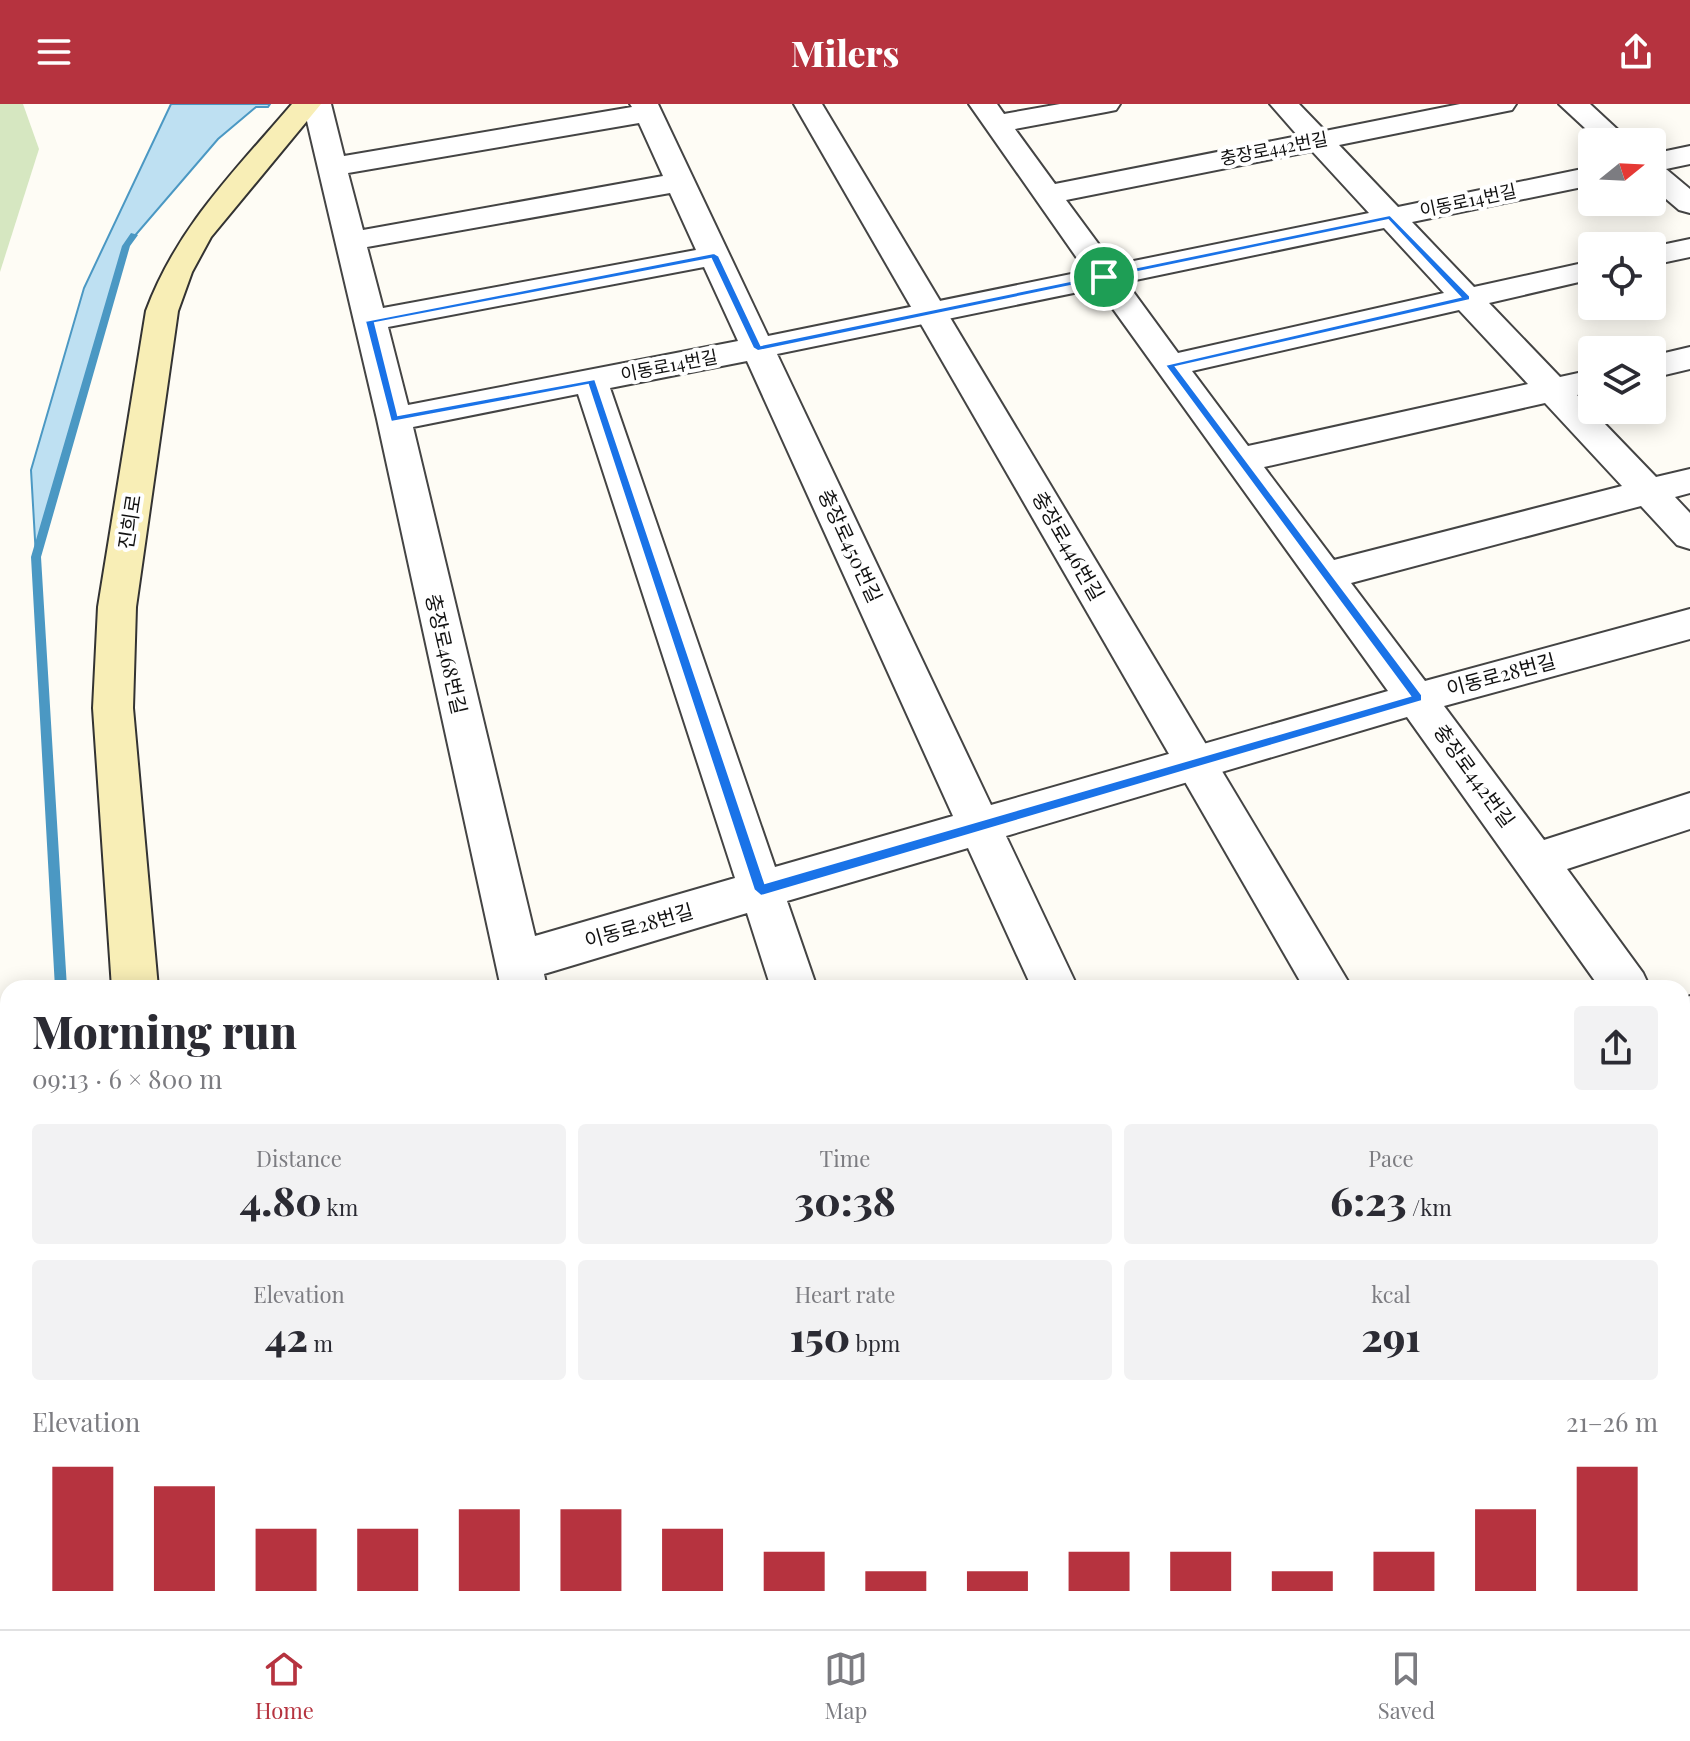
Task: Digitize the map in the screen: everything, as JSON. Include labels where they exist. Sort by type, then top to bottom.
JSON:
[{"type":"main road","name":"진희로","points":[[134,980],[113,708],[117,607],[162,311],[176,272],[198,234],[307,104]]},
{"type":"street","name":"충장로468번길","points":[[317,104],[394,419],[521,975]]},
{"type":"street","name":"충장로446번길","points":[[808,104],[1324,980]]},
{"type":"street","name":"충장로442번길","points":[[1106,104],[990,114],[1104,277],[1418,698],[1621,980]]},
{"type":"street","points":[[1284,104],[1690,536]]},
{"type":"street","name":"충장로442번길","points":[[1046,195],[1502,104]]},
{"type":"street","points":[[1573,104],[1601,128]]},
{"type":"street","points":[[332,167],[646,108]]},
{"type":"street","name":"충장로450번길","points":[[646,108],[1051,980]]},
{"type":"street","points":[[1666,160],[1690,155]]},
{"type":"street","name":"이동로14번길","points":[[394,419],[931,313],[1578,179]]},
{"type":"street","points":[[351,241],[680,182]]},
{"type":"street","points":[[1666,184],[1690,204]]},
{"type":"street","points":[[1666,253],[1690,248]]},
{"type":"street","points":[[369,321],[714,256]]},
{"type":"street","points":[[1170,365],[1578,273]]},
{"type":"street","points":[[1666,364],[1690,358]]},
{"type":"street","name":"이동로14번길","points":[[591,381],[761,890]]},
{"type":"street","points":[[1240,460],[1578,384]]},
{"type":"street","points":[[1327,576],[1690,481]]},
{"type":"street","name":"이동로28번길","points":[[521,975],[761,890],[1418,698],[1690,624]]},
{"type":"street","points":[[1536,861],[1690,811]]},
{"type":"street","points":[[761,890],[791,980]]},
{"type":"green space","points":[[0,104],[23,104],[39,149],[0,272]]},
{"type":"water","points":[[171,104],[270,104],[268,107],[256,107],[218,139],[126,246],[36,557],[31,470],[84,288]]},
{"type":"waterway","points":[[61,980],[36,557],[126,246],[134,235]]},
{"type":"route","points":[[1390,217],[1467,298],[1170,365],[1418,698],[761,890],[591,381],[394,419],[369,321],[714,256],[758,348],[1104,277],[1390,217]]}]
